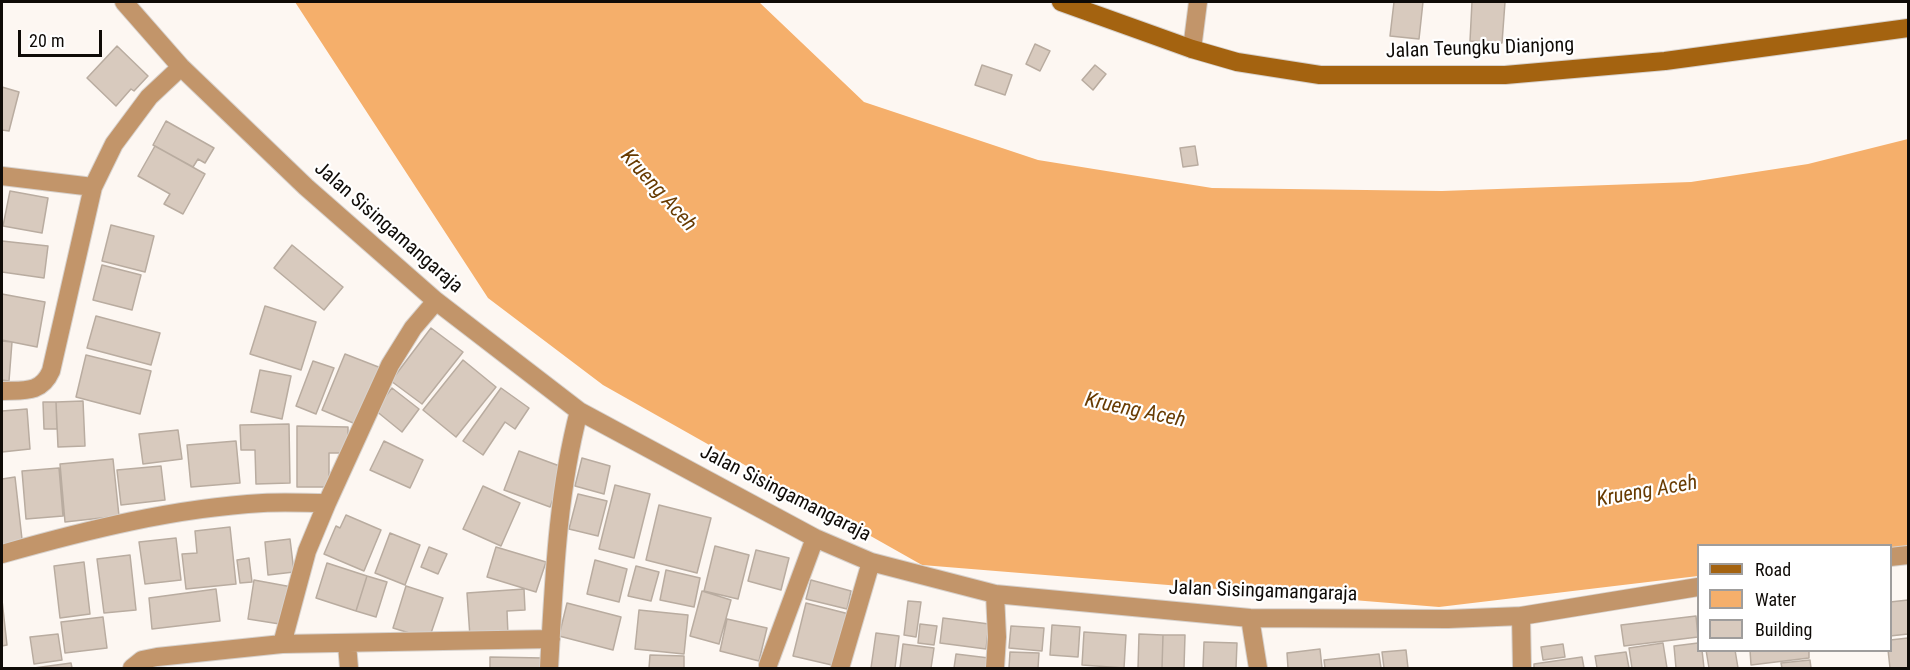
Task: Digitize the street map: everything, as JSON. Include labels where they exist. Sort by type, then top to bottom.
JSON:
[{"type":"street","name":"Jalan Sisingamangaraja","points":[[124,2],[181,67],[306,187],[436,301],[579,411],[815,538],[871,562],[995,594],[1250,618],[1448,619],[1521,616],[1697,587]]},
{"type":"street","name":"Jalan Teungku Dianjong","points":[[1061,2],[1192,49],[1237,62],[1320,75],[1505,75],[1665,61],[1908,28]]},
{"type":"street","points":[[1192,49],[1198,2]]},
{"type":"street","points":[[2,391],[35,389],[47,381],[93,187],[114,144],[149,97],[181,67]]},
{"type":"street","points":[[2,176],[93,187]]},
{"type":"street","points":[[282,644],[307,551],[327,503],[390,365],[413,328],[436,301]]},
{"type":"street","points":[[549,669],[559,518],[570,448],[579,411]]},
{"type":"street","points":[[2,554],[119,523],[187,511],[263,503],[327,503]]},
{"type":"street","points":[[768,665],[815,538]]},
{"type":"street","points":[[1892,557],[1908,555]]},
{"type":"street","points":[[840,669],[871,562]]},
{"type":"street","points":[[995,594],[997,637],[995,669]]},
{"type":"street","points":[[1521,616],[1522,669]]},
{"type":"street","points":[[1250,618],[1258,669]]},
{"type":"street","points":[[132,669],[142,660],[157,657],[282,644],[551,639]]},
{"type":"street","points":[[347,644],[349,669]]},
{"type":"water","name":"Krueng Aceh","points":[[295,2],[759,2],[864,102],[1038,160],[1212,188],[1442,191],[1691,182],[1808,164],[1908,139],[1908,552],[1892,554],[1892,544],[1697,544],[1697,576],[1439,607],[922,565],[603,385],[488,298]]},
{"type":"building","points":[[1394,2],[1423,2],[1419,39],[1390,36]]},
{"type":"building","points":[[1472,2],[1505,2],[1502,43],[1470,41]]},
{"type":"building","points":[[1035,44],[1050,51],[1040,71],[1026,64]]},
{"type":"building","points":[[117,46],[148,76],[134,91],[131,89],[116,106],[87,78]]},
{"type":"building","points":[[982,65],[1012,75],[1005,95],[975,85]]},
{"type":"building","points":[[1095,65],[1106,74],[1093,90],[1082,80]]},
{"type":"building","points":[[2,87],[19,92],[9,131],[2,130]]},
{"type":"building","points":[[166,121],[214,148],[205,163],[198,159],[193,167],[153,145]]},
{"type":"building","points":[[155,146],[205,174],[183,214],[164,204],[170,194],[138,176]]},
{"type":"building","points":[[1195,146],[1198,165],[1183,167],[1180,148]]},
{"type":"building","points":[[10,191],[48,198],[42,233],[3,226]]},
{"type":"building","points":[[111,225],[154,236],[145,272],[102,261]]},
{"type":"building","points":[[2,241],[48,246],[44,278],[2,272]]},
{"type":"building","points":[[292,245],[343,287],[324,310],[274,268]]},
{"type":"building","points":[[102,265],[141,275],[132,310],[93,300]]},
{"type":"building","points":[[2,294],[45,302],[37,347],[2,340]]},
{"type":"building","points":[[265,306],[316,322],[301,370],[250,354]]},
{"type":"building","points":[[96,316],[160,333],[151,365],[87,348]]},
{"type":"building","points":[[431,328],[463,352],[422,404],[391,381]]},
{"type":"building","points":[[2,341],[12,342],[9,381],[2,380]]},
{"type":"building","points":[[345,354],[381,368],[358,425],[322,410]]},
{"type":"building","points":[[86,355],[151,371],[140,414],[76,397]]},
{"type":"building","points":[[463,360],[496,387],[456,437],[423,410]]},
{"type":"building","points":[[313,361],[334,368],[316,414],[296,406]]},
{"type":"building","points":[[260,370],[291,376],[282,419],[251,412]]},
{"type":"building","points":[[392,388],[419,409],[402,432],[375,410]]},
{"type":"building","points":[[501,388],[529,408],[515,429],[505,422],[483,455],[463,441]]},
{"type":"building","points":[[83,401],[85,446],[58,447],[56,402]]},
{"type":"building","points":[[43,402],[56,402],[57,429],[44,429]]},
{"type":"building","points":[[27,409],[30,449],[2,452],[2,411]]},
{"type":"building","points":[[289,424],[290,483],[256,484],[255,450],[241,450],[240,425]]},
{"type":"building","points":[[297,426],[348,427],[348,453],[329,453],[329,487],[297,487]]},
{"type":"building","points":[[178,430],[182,459],[143,464],[139,434]]},
{"type":"building","points":[[236,441],[240,483],[191,487],[187,445]]},
{"type":"building","points":[[384,441],[423,460],[410,488],[370,470]]},
{"type":"building","points":[[519,451],[565,468],[550,507],[504,490]]},
{"type":"building","points":[[582,458],[610,466],[604,494],[575,486]]},
{"type":"building","points":[[113,459],[119,516],[65,522],[60,464]]},
{"type":"building","points":[[161,466],[165,500],[121,505],[117,470]]},
{"type":"building","points":[[59,468],[63,516],[26,519],[22,471]]},
{"type":"building","points":[[15,477],[23,548],[2,550],[2,479]]},
{"type":"building","points":[[615,485],[650,494],[634,558],[599,549]]},
{"type":"building","points":[[483,486],[520,503],[501,546],[463,529]]},
{"type":"building","points":[[578,494],[607,501],[598,536],[569,529]]},
{"type":"building","points":[[659,505],[711,518],[697,573],[646,560]]},
{"type":"building","points":[[346,515],[381,530],[364,571],[324,554],[336,526],[340,528]]},
{"type":"building","points":[[230,527],[236,584],[186,589],[182,554],[197,553],[195,531]]},
{"type":"building","points":[[390,533],[420,545],[405,585],[375,573]]},
{"type":"building","points":[[176,538],[181,580],[145,584],[139,542]]},
{"type":"building","points":[[290,539],[294,572],[268,575],[265,542]]},
{"type":"building","points":[[715,546],[749,555],[738,599],[704,591]]},
{"type":"building","points":[[429,547],[447,554],[438,574],[421,567]]},
{"type":"building","points":[[496,547],[546,562],[536,592],[487,577]]},
{"type":"building","points":[[756,550],[789,558],[781,590],[748,581]]},
{"type":"building","points":[[130,555],[136,610],[104,613],[97,559]]},
{"type":"building","points":[[249,558],[252,582],[240,583],[237,560]]},
{"type":"building","points":[[595,560],[627,569],[619,602],[587,594]]},
{"type":"building","points":[[84,562],[90,614],[60,618],[54,566]]},
{"type":"building","points":[[327,563],[367,576],[356,611],[316,598]]},
{"type":"building","points":[[636,566],[659,572],[651,601],[628,596]]},
{"type":"building","points":[[666,570],[700,578],[694,607],[660,600]]},
{"type":"building","points":[[367,576],[387,582],[376,617],[356,611]]},
{"type":"building","points":[[254,580],[292,587],[286,625],[248,619]]},
{"type":"building","points":[[811,580],[851,591],[847,609],[806,599]]},
{"type":"building","points":[[406,586],[443,598],[429,639],[393,628]]},
{"type":"building","points":[[216,589],[220,621],[152,629],[149,598]]},
{"type":"building","points":[[524,589],[525,610],[507,611],[508,635],[470,637],[467,593]]},
{"type":"building","points":[[702,591],[731,600],[719,644],[690,636]]},
{"type":"building","points":[[2,600],[7,645],[2,646]]},
{"type":"building","points":[[1908,600],[1908,634],[1892,636],[1892,602]]},
{"type":"building","points":[[908,601],[921,602],[916,637],[904,635]]},
{"type":"building","points":[[567,603],[621,617],[613,650],[559,636]]},
{"type":"building","points":[[806,603],[849,614],[836,666],[793,656]]},
{"type":"building","points":[[639,610],[688,615],[684,654],[635,649]]},
{"type":"building","points":[[1696,616],[1697,637],[1624,646],[1621,625]]},
{"type":"building","points":[[103,617],[107,648],[65,653],[61,622]]},
{"type":"building","points":[[943,618],[989,624],[986,649],[940,643]]},
{"type":"building","points":[[727,619],[767,628],[759,661],[720,651]]},
{"type":"building","points":[[920,624],[937,626],[934,645],[918,643]]},
{"type":"building","points":[[1052,625],[1080,627],[1078,657],[1050,655]]},
{"type":"building","points":[[1011,626],[1044,628],[1042,651],[1009,648]]},
{"type":"building","points":[[1084,632],[1126,635],[1124,668],[1082,665]]},
{"type":"building","points":[[876,633],[899,636],[895,668],[871,668]]},
{"type":"building","points":[[58,634],[62,660],[34,664],[30,637]]},
{"type":"building","points":[[1139,634],[1163,635],[1162,668],[1138,668]]},
{"type":"building","points":[[1163,635],[1185,635],[1184,668],[1162,668]]},
{"type":"building","points":[[1908,638],[1908,668],[1890,668],[1888,652],[1892,652],[1892,640]]},
{"type":"building","points":[[1204,642],[1237,643],[1236,668],[1203,668]]},
{"type":"building","points":[[1663,643],[1667,668],[1632,668],[1629,648]]},
{"type":"building","points":[[1697,643],[1697,652],[1702,652],[1704,668],[1676,668],[1674,646]]},
{"type":"building","points":[[903,644],[934,648],[931,668],[900,668]]},
{"type":"building","points":[[1563,644],[1565,657],[1543,660],[1541,647]]},
{"type":"building","points":[[1320,649],[1322,668],[1288,668],[1287,653]]},
{"type":"building","points":[[1406,650],[1408,668],[1384,668],[1382,652]]},
{"type":"building","points":[[1010,652],[1039,653],[1038,668],[1009,668]]},
{"type":"building","points":[[1626,652],[1629,668],[1597,668],[1595,656]]},
{"type":"building","points":[[1706,652],[1735,652],[1738,668],[1709,668]]},
{"type":"building","points":[[1750,652],[1809,652],[1809,658],[1751,665]]},
{"type":"building","points":[[956,654],[989,658],[988,668],[954,668]]},
{"type":"building","points":[[1379,654],[1381,668],[1325,668],[1324,660]]},
{"type":"building","points":[[650,655],[684,656],[684,668],[649,668]]},
{"type":"building","points":[[490,657],[543,658],[543,668],[490,668]]},
{"type":"building","points":[[1582,657],[1584,668],[1534,668],[1534,664]]},
{"type":"building","points":[[1810,660],[1811,668],[1782,668],[1781,663]]},
{"type":"building","points":[[71,663],[72,668],[34,668]]}]
